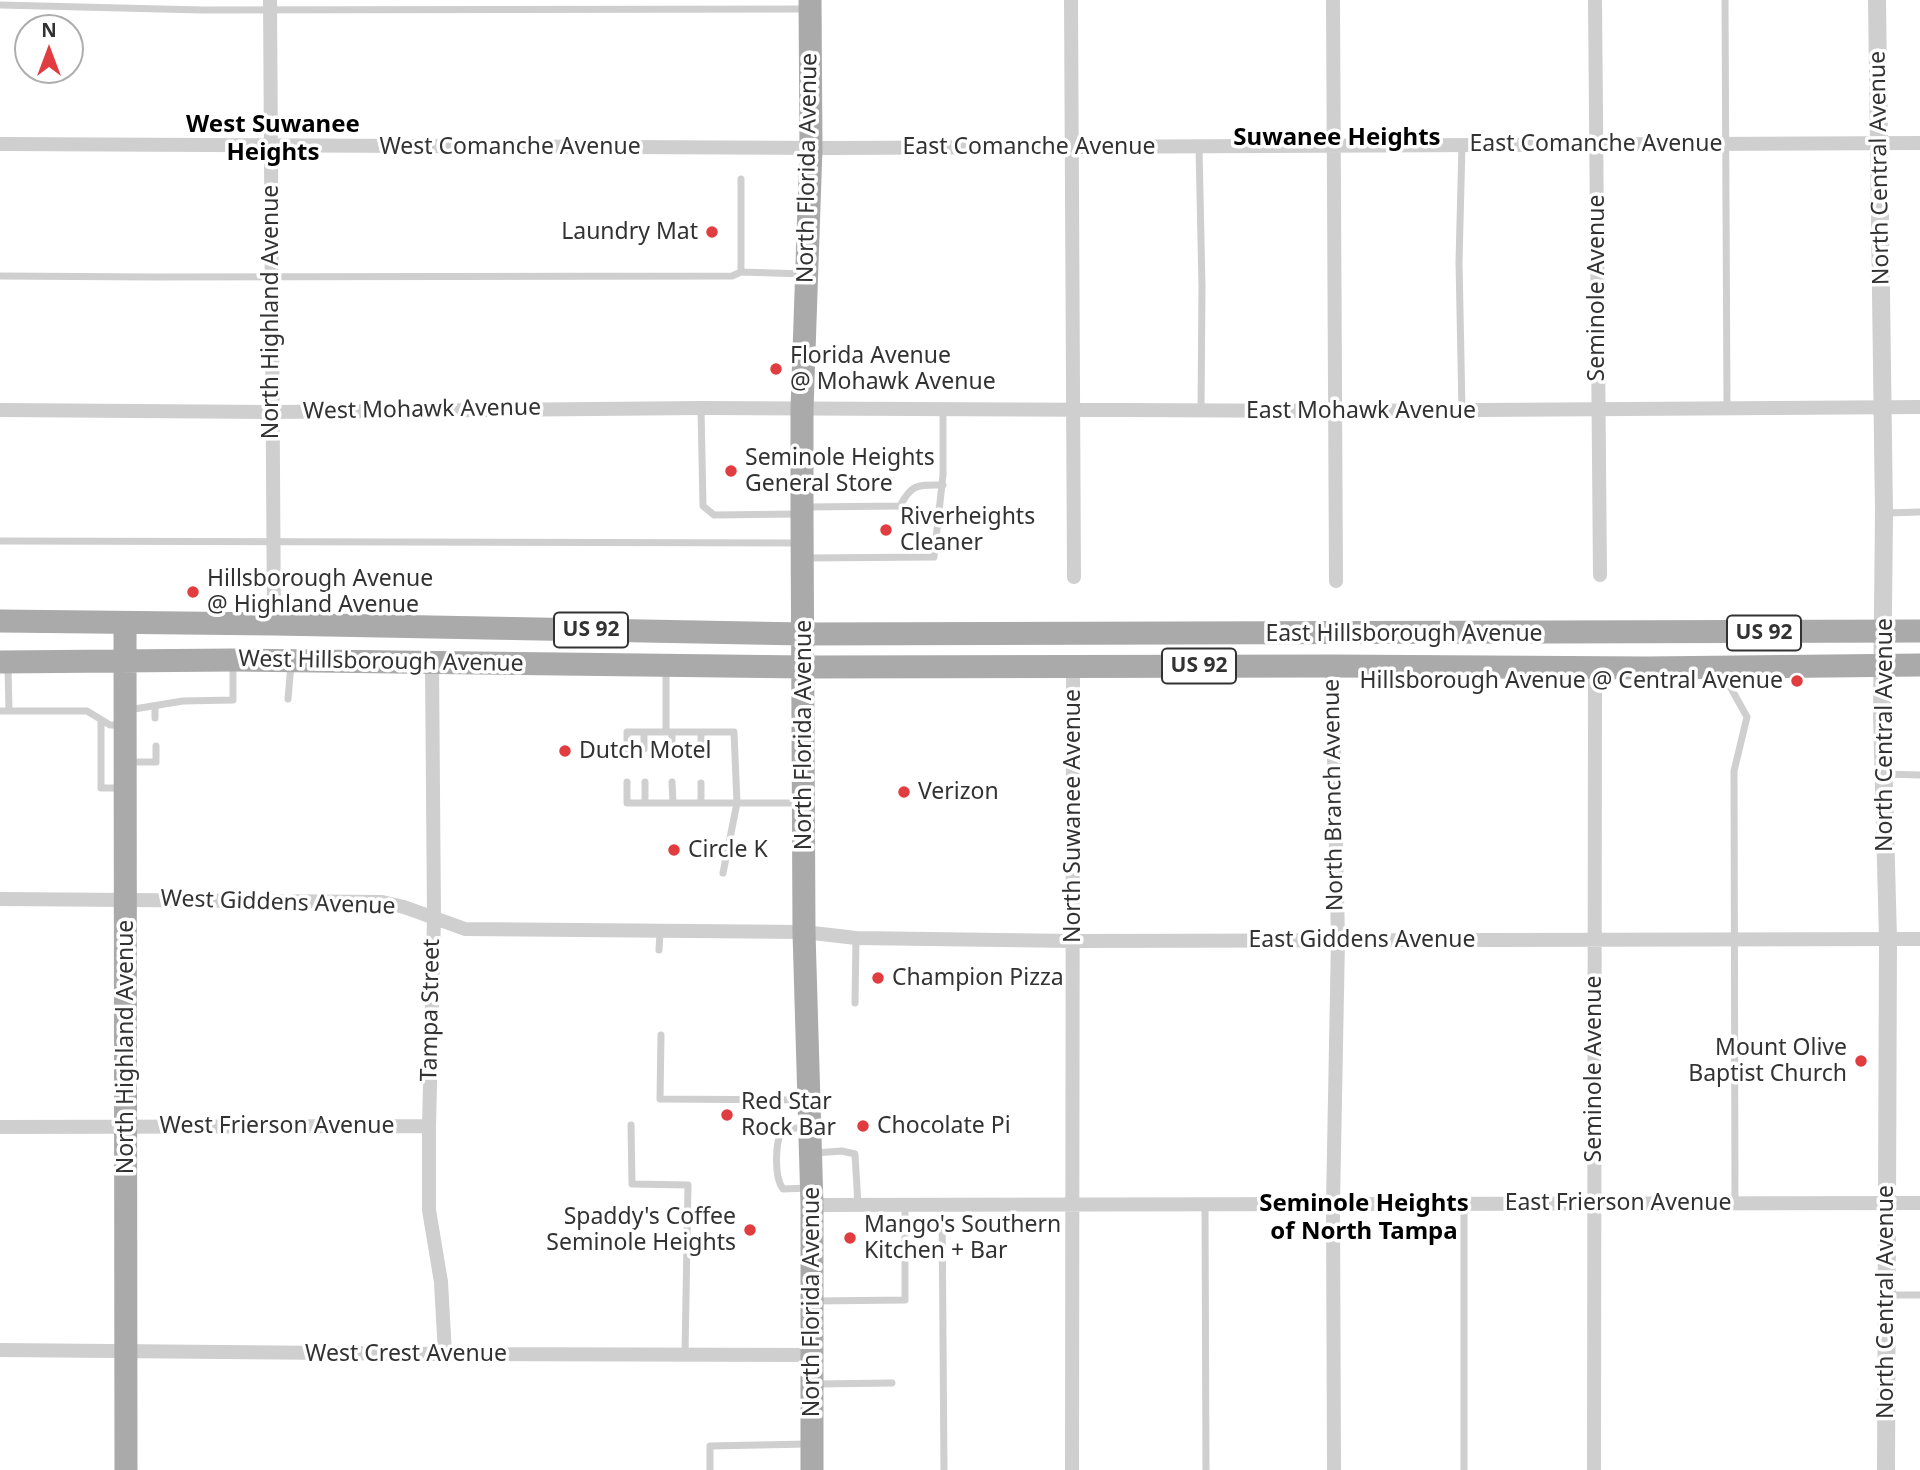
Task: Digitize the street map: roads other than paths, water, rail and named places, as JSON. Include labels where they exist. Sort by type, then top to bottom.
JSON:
[{"type":"main road","name":"North Florida Avenue","points":[[810,5],[811,148],[802,409],[802,550],[804,932],[812,1196],[812,1470]]},
{"type":"main road","name":"West Hillsborough Avenue","points":[[6,623],[274,624],[803,634]]},
{"type":"main road","name":"North Highland Avenue","points":[[125,624],[126,1470]]},
{"type":"main road","points":[[291,661],[298,644],[324,625]]},
{"type":"main road","name":"East Hillsborough Avenue","points":[[803,634],[1920,631]]},
{"type":"main road","name":"West Hillsborough Avenue","points":[[4,662],[233,660],[804,667]]},
{"type":"main road","name":"East Hillsborough Avenue","points":[[804,667],[1595,668],[1920,665]]},
{"type":"street","points":[[1071,0],[1074,577]]},
{"type":"street","points":[[1333,0],[1336,581]]},
{"type":"street","name":"Seminole Avenue","points":[[1595,0],[1600,575]]},
{"type":"street","name":"North Central Avenue","points":[[1877,0],[1888,939],[1886,1470]]},
{"type":"street","name":"North Highland Avenue","points":[[270,5],[274,624]]},
{"type":"street","name":"East Comanche Avenue","points":[[811,148],[1920,143]]},
{"type":"street","name":"West Comanche Avenue","points":[[0,144],[811,148]]},
{"type":"street","name":"East Mohawk Avenue","points":[[802,409],[1335,411],[1920,407]]},
{"type":"street","name":"West Mohawk Avenue","points":[[0,410],[271,412],[802,409]]},
{"type":"street","name":"Tampa Street","points":[[432,664],[434,917],[429,1210],[442,1282],[444,1354]]},
{"type":"street","name":"North Branch Avenue","points":[[1332,666],[1338,939],[1333,1204],[1334,1470]]},
{"type":"street","name":"North Suwanee Avenue","points":[[1072,1470],[1073,667]]},
{"type":"street","name":"Seminole Avenue","points":[[1594,1470],[1595,668]]},
{"type":"street","name":"West Giddens Avenue","points":[[0,899],[382,902],[465,929],[804,932]]},
{"type":"street","name":"East Giddens Avenue","points":[[804,932],[856,938],[1073,941],[1920,939]]},
{"type":"street","name":"West Frierson Avenue","points":[[0,1127],[429,1126]]},
{"type":"street","name":"East Frierson Avenue","points":[[812,1196],[858,1205],[1920,1203]]},
{"type":"street","name":"West Crest Avenue","points":[[0,1350],[813,1355]]},
{"type":"lane","points":[[1725,0],[1727,409]]},
{"type":"lane","points":[[0,5],[810,5]]},
{"type":"lane","points":[[1462,145],[1459,262],[1462,410]]},
{"type":"lane","points":[[1199,146],[1201,411]]},
{"type":"lane","points":[[741,179],[741,272]]},
{"type":"lane","points":[[0,276],[732,276],[741,272],[806,274]]},
{"type":"lane","points":[[701,408],[703,506],[714,514],[900,506],[911,488],[919,485],[943,485]]},
{"type":"lane","points":[[0,541],[802,550],[934,557],[943,485],[943,410]]},
{"type":"lane","points":[[1884,513],[1920,512]]},
{"type":"lane","points":[[4,662],[4,711],[87,711],[110,724],[155,706],[183,701],[233,700],[233,660]]},
{"type":"lane","points":[[288,699],[291,661]]},
{"type":"lane","points":[[666,666],[672,748]]},
{"type":"lane","points":[[1719,666],[1747,717],[1734,771],[1735,1203]]},
{"type":"lane","points":[[155,706],[155,718]]},
{"type":"lane","points":[[101,720],[101,788],[125,789]]},
{"type":"lane","points":[[627,748],[627,732],[734,732],[737,803],[723,873]]},
{"type":"lane","points":[[645,732],[645,748]]},
{"type":"lane","points":[[701,732],[701,749]]},
{"type":"lane","points":[[125,762],[156,762],[156,746]]},
{"type":"lane","points":[[1884,775],[1920,775]]},
{"type":"lane","points":[[627,782],[627,803],[804,803]]},
{"type":"lane","points":[[645,782],[645,803]]},
{"type":"lane","points":[[672,782],[673,803]]},
{"type":"lane","points":[[701,783],[701,803]]},
{"type":"lane","points":[[659,950],[660,931]]},
{"type":"lane","points":[[855,1003],[856,938]]},
{"type":"lane","points":[[661,1035],[660,1099],[809,1100]]},
{"type":"lane","points":[[631,1125],[632,1184],[688,1185],[685,1354]]},
{"type":"lane","points":[[810,1127],[782,1130],[778,1138],[778,1180],[783,1189],[812,1196]]},
{"type":"lane","points":[[810,1153],[842,1151],[855,1154],[858,1205]]},
{"type":"lane","points":[[1464,1203],[1464,1470]]},
{"type":"lane","points":[[812,1301],[905,1300],[905,1205]]},
{"type":"lane","points":[[942,1205],[944,1470]]},
{"type":"lane","points":[[1205,1205],[1206,1470]]},
{"type":"lane","points":[[1886,1295],[1920,1295]]},
{"type":"lane","points":[[814,1384],[892,1383]]},
{"type":"lane","points":[[710,1470],[710,1447],[812,1444]]},
{"type":"place","name":"Laundry Mat","points":[[712,232]]},
{"type":"place","name":"Florida Avenue @ Mohawk Avenue","points":[[776,369]]},
{"type":"place","name":"Seminole Heights General Store","points":[[731,471]]},
{"type":"place","name":"Riverheights Cleaner","points":[[886,530]]},
{"type":"place","name":"Hillsborough Avenue @ Highland Avenue","points":[[193,592]]},
{"type":"place","name":"Hillsborough Avenue @ Central Avenue","points":[[1797,681]]},
{"type":"place","name":"Dutch Motel","points":[[565,751]]},
{"type":"place","name":"Verizon","points":[[904,792]]},
{"type":"place","name":"Circle K","points":[[674,850]]},
{"type":"place","name":"Champion Pizza","points":[[878,978]]},
{"type":"place","name":"Mount Olive Baptist Church","points":[[1861,1061]]},
{"type":"place","name":"Red Star Rock Bar","points":[[727,1115]]},
{"type":"place","name":"Chocolate Pi","points":[[863,1126]]},
{"type":"place","name":"Spaddy's Coffee Seminole Heights","points":[[750,1230]]},
{"type":"place","name":"Mango's Southern Kitchen + Bar","points":[[850,1238]]},
{"type":"district","name":"Suwanee Heights","points":[[1337,138]]},
{"type":"district","name":"West Suwanee Heights","points":[[273,139]]},
{"type":"district","name":"Seminole Heights of North Tampa","points":[[1364,1218]]}]
